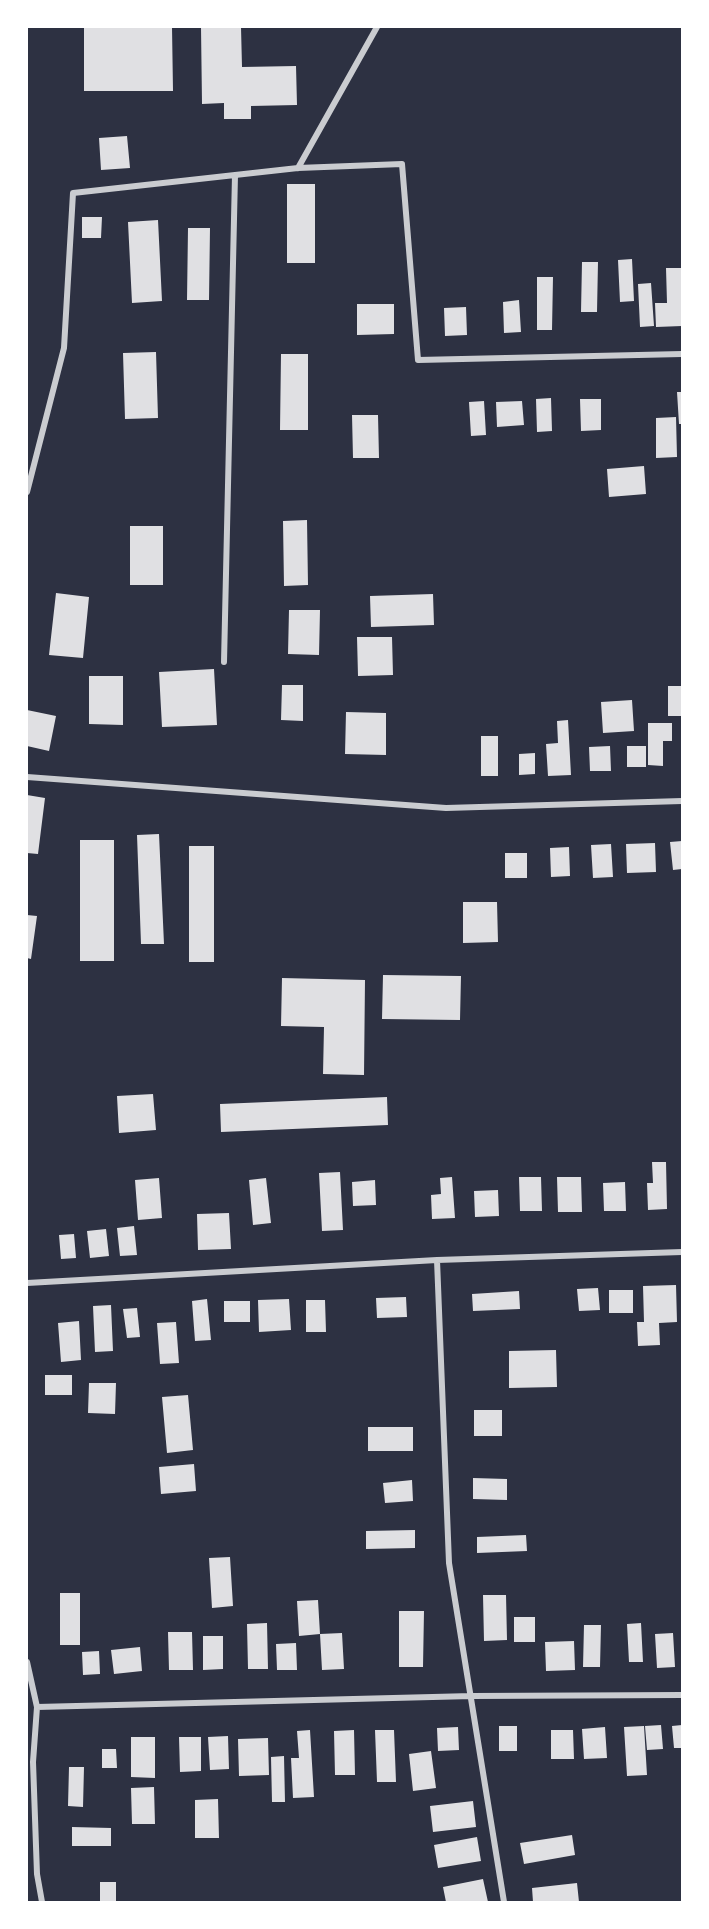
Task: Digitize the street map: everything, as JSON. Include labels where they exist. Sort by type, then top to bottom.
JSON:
[{"type":"street","points":[[298,168],[377,27]]},
{"type":"street","points":[[27,492],[64,348],[73,194],[298,168],[402,164],[418,360],[682,354]]},
{"type":"street","points":[[224,662],[235,175]]},
{"type":"street","points":[[27,777],[446,808],[682,801]]},
{"type":"street","points":[[27,1283],[437,1260],[682,1252]]},
{"type":"street","points":[[437,1260],[449,1563],[504,1902]]},
{"type":"street","points":[[27,1662],[37,1707],[33,1762],[37,1874],[42,1902]]},
{"type":"street","points":[[37,1707],[472,1696],[682,1695]]},
{"type":"building","points":[[84,27],[172,27],[173,91],[84,91]]},
{"type":"building","points":[[201,27],[241,27],[242,67],[296,66],[297,105],[251,106],[251,119],[224,119],[224,103],[202,104]]},
{"type":"building","points":[[127,136],[130,168],[101,170],[99,138]]},
{"type":"building","points":[[287,184],[315,184],[315,263],[287,263]]},
{"type":"building","points":[[82,217],[102,217],[101,238],[82,238]]},
{"type":"building","points":[[158,220],[162,301],[132,303],[128,222]]},
{"type":"building","points":[[188,228],[210,228],[209,300],[187,300]]},
{"type":"building","points":[[632,259],[634,301],[620,302],[618,260]]},
{"type":"building","points":[[582,262],[598,262],[597,312],[581,312]]},
{"type":"building","points":[[666,268],[682,268],[682,326],[656,327],[655,303],[667,303]]},
{"type":"building","points":[[537,277],[553,277],[552,330],[537,330]]},
{"type":"building","points":[[651,283],[654,326],[640,327],[638,284]]},
{"type":"building","points":[[519,300],[521,332],[504,333],[503,302]]},
{"type":"building","points":[[357,304],[394,304],[394,334],[357,335]]},
{"type":"building","points":[[466,307],[467,335],[445,336],[444,308]]},
{"type":"building","points":[[156,352],[158,418],[125,419],[123,353]]},
{"type":"building","points":[[281,354],[308,354],[308,430],[280,430]]},
{"type":"building","points":[[677,392],[682,392],[682,424],[679,424]]},
{"type":"building","points":[[551,398],[552,431],[537,432],[536,399]]},
{"type":"building","points":[[580,399],[601,399],[601,430],[581,431]]},
{"type":"building","points":[[484,401],[486,435],[471,436],[469,402]]},
{"type":"building","points":[[522,401],[524,425],[497,427],[496,402]]},
{"type":"building","points":[[352,415],[378,415],[379,458],[353,458]]},
{"type":"building","points":[[676,417],[677,457],[656,458],[656,418]]},
{"type":"building","points":[[644,466],[646,494],[609,497],[607,469]]},
{"type":"building","points":[[307,520],[308,585],[284,586],[283,521]]},
{"type":"building","points":[[130,526],[163,526],[163,585],[130,585]]},
{"type":"building","points":[[56,593],[89,597],[83,658],[49,655]]},
{"type":"building","points":[[433,594],[434,625],[371,627],[370,596]]},
{"type":"building","points":[[289,610],[320,610],[319,655],[288,654]]},
{"type":"building","points":[[357,637],[392,637],[393,675],[358,676]]},
{"type":"building","points":[[214,669],[217,725],[162,727],[159,672]]},
{"type":"building","points":[[89,676],[123,676],[123,725],[89,724]]},
{"type":"building","points":[[282,685],[303,685],[303,721],[281,720]]},
{"type":"building","points":[[668,686],[682,686],[682,716],[668,716]]},
{"type":"building","points":[[632,700],[634,731],[603,733],[601,702]]},
{"type":"building","points":[[27,710],[56,716],[49,751],[27,746]]},
{"type":"building","points":[[346,712],[386,713],[386,755],[345,754]]},
{"type":"building","points":[[568,720],[571,775],[548,776],[546,744],[558,743],[557,721]]},
{"type":"building","points":[[648,723],[672,723],[672,741],[663,741],[663,766],[648,765]]},
{"type":"building","points":[[481,736],[498,736],[498,776],[481,776]]},
{"type":"building","points":[[610,746],[611,771],[590,771],[589,747]]},
{"type":"building","points":[[627,746],[646,746],[646,767],[627,767]]},
{"type":"building","points":[[535,753],[535,774],[519,775],[519,754]]},
{"type":"building","points":[[27,795],[45,798],[38,854],[27,853]]},
{"type":"building","points":[[159,834],[164,944],[141,944],[137,835]]},
{"type":"building","points":[[80,840],[114,840],[114,961],[80,961]]},
{"type":"building","points":[[682,841],[682,869],[673,870],[670,842]]},
{"type":"building","points":[[655,843],[656,872],[627,873],[626,844]]},
{"type":"building","points":[[611,844],[613,877],[593,878],[591,845]]},
{"type":"building","points":[[189,846],[214,846],[214,962],[189,962]]},
{"type":"building","points":[[569,847],[570,876],[551,877],[550,848]]},
{"type":"building","points":[[505,853],[527,853],[527,878],[505,878]]},
{"type":"building","points":[[463,902],[497,902],[498,942],[463,943]]},
{"type":"building","points":[[27,915],[37,916],[31,959],[27,958]]},
{"type":"building","points":[[383,975],[461,976],[460,1020],[382,1019]]},
{"type":"building","points":[[282,978],[365,980],[364,1075],[323,1074],[324,1027],[281,1026]]},
{"type":"building","points":[[153,1094],[156,1130],[119,1133],[117,1096]]},
{"type":"building","points":[[387,1097],[388,1125],[221,1132],[220,1104]]},
{"type":"building","points":[[652,1162],[666,1162],[667,1209],[648,1210],[647,1183],[653,1183]]},
{"type":"building","points":[[340,1172],[343,1230],[322,1231],[319,1173]]},
{"type":"building","points":[[452,1177],[455,1218],[432,1219],[431,1195],[441,1194],[440,1178]]},
{"type":"building","points":[[519,1177],[541,1177],[542,1211],[520,1211]]},
{"type":"building","points":[[557,1177],[581,1177],[582,1212],[558,1212]]},
{"type":"building","points":[[159,1178],[162,1218],[138,1220],[135,1180]]},
{"type":"building","points":[[266,1178],[271,1223],[253,1225],[249,1180]]},
{"type":"building","points":[[375,1180],[376,1205],[353,1206],[352,1182]]},
{"type":"building","points":[[625,1182],[626,1211],[604,1211],[603,1183]]},
{"type":"building","points":[[498,1190],[499,1216],[475,1217],[474,1191]]},
{"type":"building","points":[[229,1213],[231,1249],[198,1250],[197,1214]]},
{"type":"building","points":[[134,1226],[137,1255],[120,1256],[117,1228]]},
{"type":"building","points":[[106,1229],[109,1256],[90,1258],[87,1231]]},
{"type":"building","points":[[74,1234],[76,1258],[61,1259],[59,1235]]},
{"type":"building","points":[[676,1285],[677,1322],[659,1323],[660,1345],[638,1346],[637,1322],[644,1322],[643,1286]]},
{"type":"building","points":[[598,1288],[600,1310],[579,1311],[577,1289]]},
{"type":"building","points":[[609,1290],[633,1290],[633,1313],[609,1313]]},
{"type":"building","points":[[519,1291],[520,1309],[473,1311],[472,1294]]},
{"type":"building","points":[[406,1297],[407,1317],[377,1318],[376,1298]]},
{"type":"building","points":[[207,1299],[211,1340],[195,1341],[192,1301]]},
{"type":"building","points":[[289,1299],[291,1330],[259,1332],[258,1300]]},
{"type":"building","points":[[306,1300],[325,1300],[326,1332],[306,1332]]},
{"type":"building","points":[[224,1301],[250,1301],[250,1322],[224,1322]]},
{"type":"building","points":[[111,1305],[113,1351],[95,1352],[93,1306]]},
{"type":"building","points":[[137,1308],[140,1337],[127,1338],[123,1309]]},
{"type":"building","points":[[79,1321],[81,1360],[61,1362],[58,1323]]},
{"type":"building","points":[[176,1322],[179,1363],[160,1364],[157,1323]]},
{"type":"building","points":[[556,1350],[557,1387],[509,1388],[509,1351]]},
{"type":"building","points":[[45,1375],[72,1375],[72,1395],[45,1395]]},
{"type":"building","points":[[89,1383],[116,1383],[115,1414],[88,1413]]},
{"type":"building","points":[[188,1395],[193,1450],[167,1453],[162,1397]]},
{"type":"building","points":[[474,1410],[502,1410],[502,1436],[474,1436]]},
{"type":"building","points":[[368,1427],[413,1427],[413,1451],[368,1451]]},
{"type":"building","points":[[194,1464],[196,1491],[161,1494],[159,1467]]},
{"type":"building","points":[[473,1478],[507,1479],[507,1500],[473,1499]]},
{"type":"building","points":[[412,1480],[413,1501],[385,1503],[383,1483]]},
{"type":"building","points":[[415,1530],[415,1548],[366,1549],[366,1531]]},
{"type":"building","points":[[526,1535],[527,1551],[477,1553],[477,1537]]},
{"type":"building","points":[[230,1557],[233,1606],[212,1608],[209,1558]]},
{"type":"building","points":[[60,1593],[80,1593],[80,1645],[60,1645]]},
{"type":"building","points":[[483,1595],[506,1595],[507,1640],[484,1641]]},
{"type":"building","points":[[318,1600],[320,1634],[299,1636],[297,1601]]},
{"type":"building","points":[[399,1611],[424,1611],[423,1667],[399,1667]]},
{"type":"building","points":[[514,1617],[535,1617],[535,1642],[514,1642]]},
{"type":"building","points":[[267,1623],[268,1669],[248,1669],[247,1624]]},
{"type":"building","points":[[641,1623],[643,1662],[629,1662],[627,1624]]},
{"type":"building","points":[[584,1625],[601,1625],[600,1667],[583,1667]]},
{"type":"building","points":[[168,1632],[192,1632],[193,1670],[169,1670]]},
{"type":"building","points":[[342,1633],[344,1669],[322,1670],[320,1634]]},
{"type":"building","points":[[673,1633],[675,1667],[657,1668],[655,1634]]},
{"type":"building","points":[[203,1636],[223,1636],[223,1669],[203,1670]]},
{"type":"building","points":[[574,1641],[575,1670],[546,1671],[545,1642]]},
{"type":"building","points":[[296,1643],[297,1670],[277,1670],[276,1644]]},
{"type":"building","points":[[140,1647],[142,1671],[114,1674],[111,1650]]},
{"type":"building","points":[[99,1651],[100,1674],[83,1675],[82,1652]]},
{"type":"building","points":[[661,1725],[663,1749],[647,1750],[645,1726]]},
{"type":"building","points":[[682,1725],[682,1748],[674,1748],[672,1726]]},
{"type":"building","points":[[499,1726],[517,1726],[517,1751],[499,1751]]},
{"type":"building","points":[[644,1726],[647,1775],[627,1776],[624,1727]]},
{"type":"building","points":[[458,1727],[459,1750],[438,1751],[437,1728]]},
{"type":"building","points":[[605,1727],[607,1758],[584,1759],[582,1729]]},
{"type":"building","points":[[310,1730],[314,1797],[293,1798],[291,1758],[299,1758],[297,1731]]},
{"type":"building","points":[[354,1730],[355,1775],[335,1775],[334,1731]]},
{"type":"building","points":[[375,1730],[394,1730],[396,1782],[377,1782]]},
{"type":"building","points":[[551,1730],[573,1730],[574,1759],[551,1759]]},
{"type":"building","points":[[228,1736],[229,1769],[210,1770],[208,1737]]},
{"type":"building","points":[[131,1737],[155,1737],[155,1778],[131,1777]]},
{"type":"building","points":[[179,1737],[201,1737],[201,1771],[180,1772]]},
{"type":"building","points":[[268,1738],[269,1775],[239,1776],[238,1739]]},
{"type":"building","points":[[102,1749],[116,1749],[117,1768],[102,1768]]},
{"type":"building","points":[[431,1751],[436,1788],[413,1791],[409,1754]]},
{"type":"building","points":[[284,1756],[285,1802],[272,1802],[271,1757]]},
{"type":"building","points":[[69,1767],[84,1767],[83,1807],[68,1806]]},
{"type":"building","points":[[154,1787],[155,1824],[132,1824],[131,1788]]},
{"type":"building","points":[[218,1799],[219,1838],[195,1838],[195,1800]]},
{"type":"building","points":[[473,1801],[476,1827],[433,1832],[430,1806]]},
{"type":"building","points":[[72,1827],[111,1828],[111,1846],[72,1846]]},
{"type":"building","points":[[572,1835],[575,1855],[524,1864],[520,1843]]},
{"type":"building","points":[[477,1837],[481,1861],[438,1868],[434,1845]]},
{"type":"building","points":[[483,1879],[488,1902],[446,1902],[443,1887]]},
{"type":"building","points":[[100,1882],[116,1882],[116,1902],[100,1902]]},
{"type":"building","points":[[577,1883],[579,1902],[533,1902],[532,1888]]}]
